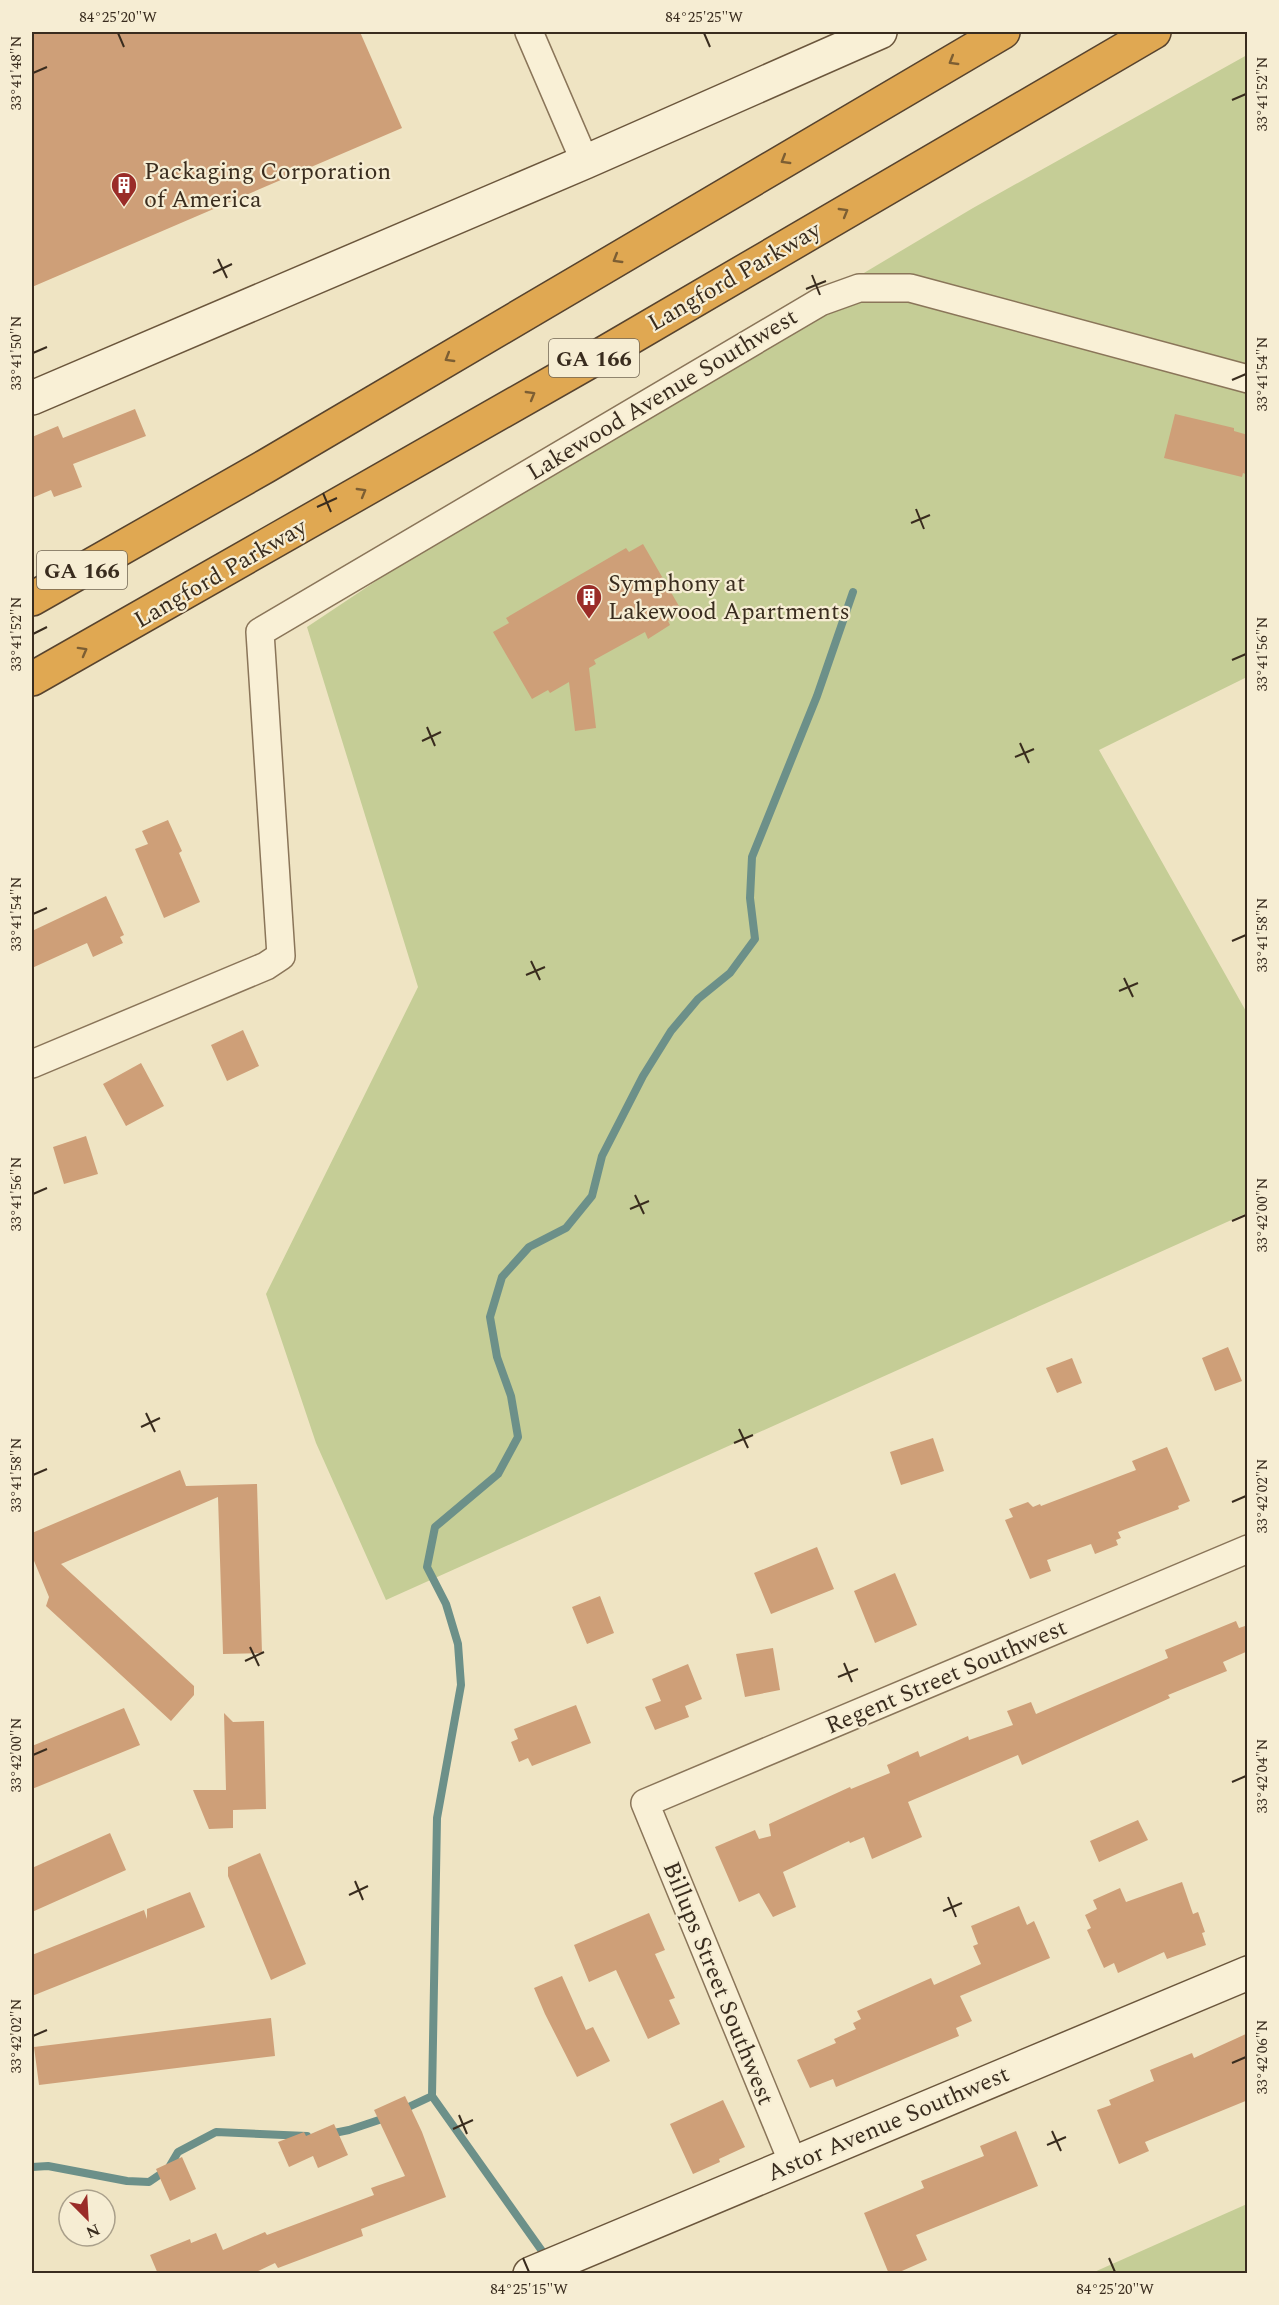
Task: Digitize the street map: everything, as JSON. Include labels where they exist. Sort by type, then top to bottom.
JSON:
[{"type":"highway","name":"GA 166","points":[[32,599],[287,454],[1003,32]]},
{"type":"highway","name":"Langford Parkway","points":[[32,679],[594,359],[1154,32]]},
{"type":"street","points":[[529,32],[585,162]]},
{"type":"street","points":[[32,398],[585,162],[880,32]]},
{"type":"street","name":"Lakewood Avenue Southwest","points":[[32,1064],[281,956],[260,632],[820,302],[859,288],[910,288],[1248,379]]},
{"type":"street","name":"Regent Street Southwest","points":[[645,1803],[1248,1549]]},
{"type":"street","name":"Billups Street Southwest","points":[[645,1803],[793,2163]]},
{"type":"street","name":"Astor Avenue Southwest","points":[[530,2274],[1248,1973]]},
{"type":"green space","points":[[1247,55],[1247,677],[1099,750],[1247,1013],[1247,1213],[386,1600],[316,1443],[266,1294],[418,987],[307,627],[622,417],[973,208]]},
{"type":"green space","points":[[1247,2204],[1247,2273],[1092,2273]]},
{"type":"building","name":"Packaging Corporation of America","points":[[32,32],[360,32],[402,128],[32,287]]},
{"type":"building","points":[[135,409],[146,436],[73,464],[82,487],[54,497],[51,490],[32,498],[32,437],[58,426],[63,438]]},
{"type":"building","points":[[1175,414],[1234,428],[1234,431],[1248,435],[1248,475],[1243,473],[1242,477],[1164,458]]},
{"type":"building","name":"Symphony at Lakewood Apartments","points":[[643,544],[683,613],[668,621],[670,625],[648,639],[645,632],[594,660],[596,664],[589,668],[596,728],[575,731],[569,682],[550,693],[548,690],[532,699],[493,632],[509,623],[506,618],[540,598],[626,548],[629,552]]},
{"type":"building","points":[[168,820],[200,902],[164,918],[135,849],[148,844],[142,831]]},
{"type":"building","points":[[106,896],[124,935],[120,937],[123,943],[93,957],[87,943],[32,968],[32,931]]},
{"type":"building","points":[[243,1030],[259,1066],[227,1081],[211,1045]]},
{"type":"building","points":[[141,1063],[164,1106],[126,1126],[103,1084]]},
{"type":"building","points":[[86,1136],[98,1174],[64,1184],[53,1147]]},
{"type":"building","points":[[1228,1347],[1242,1381],[1215,1391],[1202,1358]]},
{"type":"building","points":[[1072,1358],[1082,1383],[1057,1393],[1046,1368]]},
{"type":"building","points":[[933,1438],[944,1471],[901,1485],[890,1452]]},
{"type":"building","points":[[1167,1447],[1190,1501],[1178,1506],[1179,1509],[1118,1532],[1121,1538],[1116,1540],[1118,1545],[1095,1554],[1091,1544],[1047,1560],[1051,1571],[1030,1579],[1005,1520],[1013,1517],[1009,1509],[1028,1502],[1033,1507],[1040,1504],[1041,1506],[1136,1470],[1132,1461]]},
{"type":"building","points":[[180,1470],[186,1486],[257,1484],[262,1653],[223,1654],[218,1497],[61,1564],[194,1686],[194,1695],[171,1721],[46,1606],[49,1597],[32,1556],[32,1533]]},
{"type":"building","points":[[817,1547],[834,1589],[771,1614],[754,1573]]},
{"type":"building","points":[[895,1573],[917,1625],[875,1643],[854,1591]]},
{"type":"building","points":[[600,1596],[614,1633],[587,1644],[572,1607]]},
{"type":"building","points":[[1236,1621],[1239,1628],[1248,1625],[1248,1651],[1223,1662],[1227,1671],[1168,1695],[1170,1698],[1022,1765],[1018,1755],[908,1802],[922,1837],[872,1859],[864,1837],[850,1843],[849,1841],[783,1872],[796,1907],[773,1917],[759,1893],[739,1902],[715,1847],[755,1830],[759,1839],[771,1836],[769,1824],[850,1787],[851,1789],[890,1773],[887,1765],[918,1751],[920,1757],[968,1736],[969,1740],[1013,1725],[1007,1711],[1031,1702],[1036,1714],[1168,1658],[1165,1650]]},
{"type":"building","points":[[773,1648],[780,1690],[745,1697],[736,1654]]},
{"type":"building","points":[[688,1664],[702,1699],[685,1706],[689,1717],[655,1730],[645,1707],[661,1701],[652,1679]]},
{"type":"building","points":[[576,1705],[591,1743],[532,1766],[528,1758],[519,1762],[511,1742],[518,1739],[514,1729]]},
{"type":"building","points":[[124,1708],[140,1745],[32,1789],[32,1746]]},
{"type":"building","points":[[224,1713],[233,1722],[264,1721],[266,1809],[233,1810],[233,1828],[209,1829],[193,1790],[226,1790]]},
{"type":"building","points":[[1138,1820],[1148,1840],[1099,1862],[1090,1841]]},
{"type":"building","points":[[110,1833],[126,1870],[32,1912],[32,1868]]},
{"type":"building","points":[[260,1853],[306,1964],[271,1980],[228,1876],[228,1867]]},
{"type":"building","points":[[1182,1882],[1193,1914],[1198,1912],[1205,1932],[1202,1933],[1206,1945],[1167,1959],[1164,1952],[1118,1973],[1114,1963],[1104,1968],[1087,1930],[1091,1928],[1085,1915],[1097,1909],[1093,1900],[1120,1888],[1126,1902]]},
{"type":"building","points":[[190,1892],[205,1927],[32,1996],[32,1955],[144,1910],[147,1919],[147,1909]]},
{"type":"building","points":[[1019,1906],[1027,1925],[1034,1921],[1050,1958],[960,1996],[972,2021],[956,2028],[959,2036],[836,2087],[833,2079],[810,2088],[797,2060],[836,2043],[834,2039],[856,2029],[853,2023],[861,2019],[857,2011],[931,1978],[934,1985],[981,1964],[973,1946],[978,1944],[971,1926]]},
{"type":"building","points":[[649,1913],[665,1950],[655,1954],[675,1998],[669,2000],[680,2024],[648,2039],[616,1970],[589,1982],[574,1945]]},
{"type":"building","points":[[562,1976],[586,2030],[593,2027],[610,2061],[577,2077],[534,1988]]},
{"type":"building","points":[[271,2018],[275,2056],[39,2085],[34,2047]]},
{"type":"building","points":[[1248,2033],[1248,2100],[1145,2142],[1149,2151],[1119,2164],[1097,2110],[1111,2105],[1109,2100],[1154,2081],[1150,2070],[1192,2053],[1194,2058]]},
{"type":"building","points":[[405,2096],[422,2132],[446,2197],[361,2229],[363,2236],[278,2268],[275,2263],[252,2274],[158,2274],[150,2255],[190,2239],[191,2243],[216,2233],[223,2250],[265,2232],[267,2235],[374,2195],[371,2188],[405,2176],[374,2110]]},
{"type":"building","points":[[723,2100],[745,2147],[693,2174],[670,2124]]},
{"type":"building","points":[[334,2124],[348,2155],[318,2168],[313,2156],[289,2167],[278,2142],[304,2132],[306,2136]]},
{"type":"building","points":[[1016,2131],[1038,2186],[916,2235],[927,2260],[895,2274],[889,2274],[864,2213],[924,2188],[921,2181],[984,2156],[980,2146]]},
{"type":"building","points":[[182,2157],[196,2189],[170,2201],[156,2169]]},
{"type":"waterway","points":[[547,2258],[432,2096],[437,1818],[461,1685],[458,1644],[446,1604],[427,1567],[435,1527],[498,1474],[518,1437],[511,1396],[497,1357],[490,1317],[502,1277],[529,1247],[566,1228],[592,1196],[602,1156],[643,1076],[671,1031],[698,999],[730,973],[755,939],[750,898],[752,857],[817,696],[853,592]]},
{"type":"waterway","points":[[400,2111],[432,2096]]},
{"type":"waterway","points":[[329,2134],[388,2117]]},
{"type":"waterway","points":[[32,2167],[48,2166],[127,2181],[149,2182],[168,2169],[178,2152],[216,2132],[307,2136]]},
{"type":"place","name":"Packaging Corporation of America","points":[[124,208]]},
{"type":"place","name":"Symphony at Lakewood Apartments","points":[[589,620]]}]
